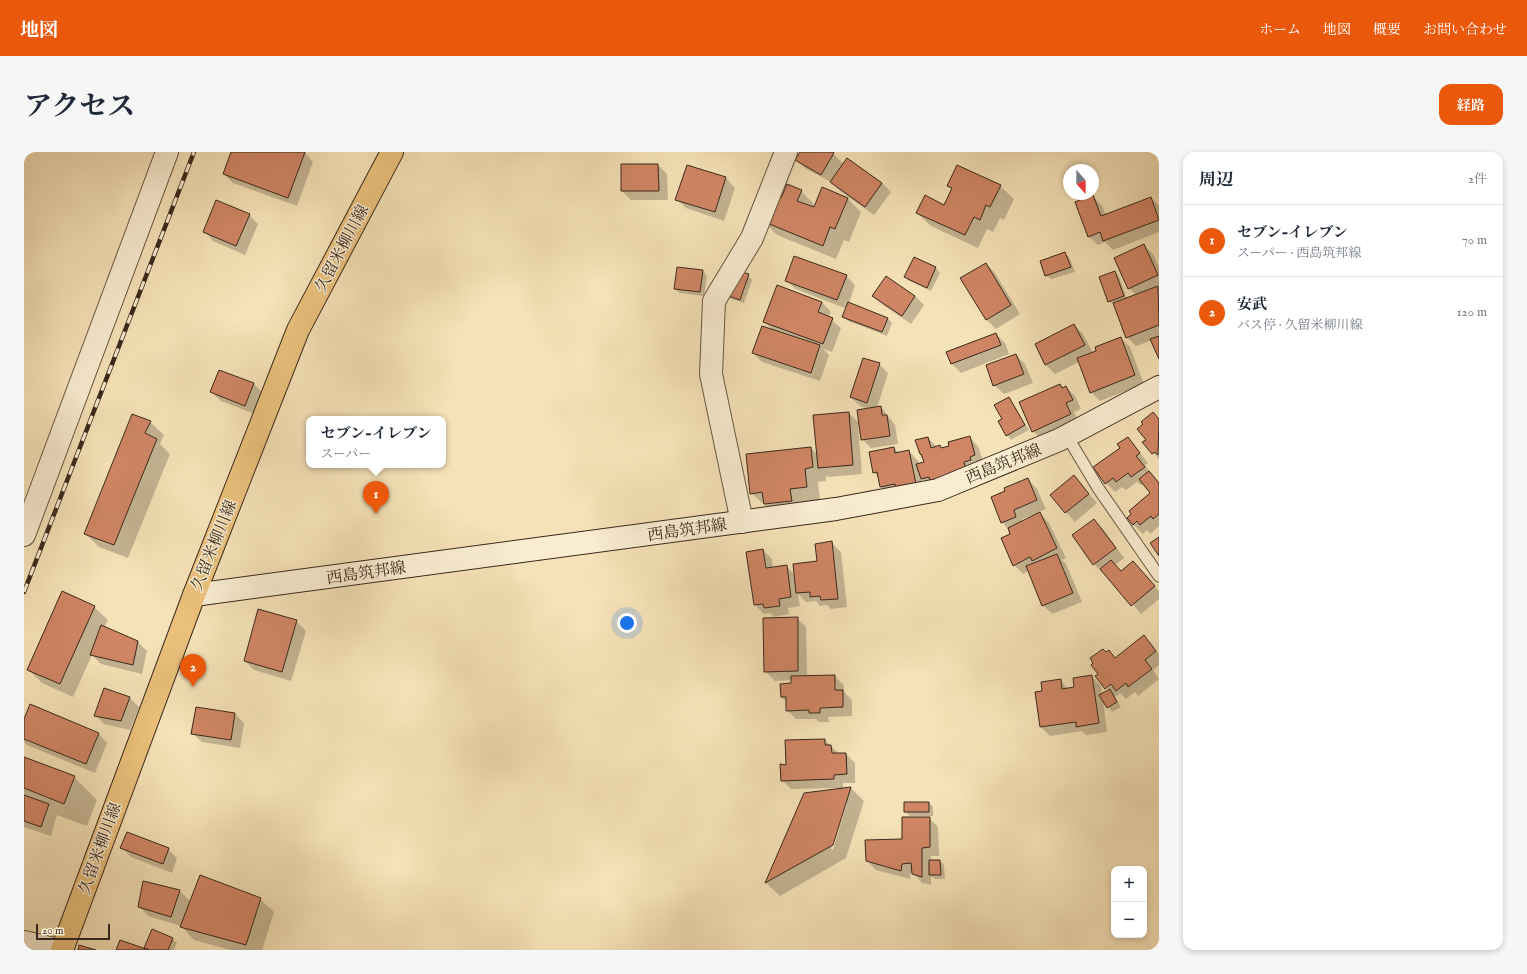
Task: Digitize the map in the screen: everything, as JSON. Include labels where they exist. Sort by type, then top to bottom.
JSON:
[{"type":"main road","points":[[24,535],[167,152]]},
{"type":"main road","name":"久留米柳川線","points":[[62,950],[194,595],[298,330],[392,152]]},
{"type":"main road","points":[[742,522],[711,374],[714,301],[752,238],[786,152]]},
{"type":"main road","name":"西島筑邦線","points":[[194,595],[836,509],[938,490],[1067,436],[1157,392]]},
{"type":"main road","points":[[24,942],[58,950]]},
{"type":"lane","points":[[1067,436],[1098,488],[1159,576]]},
{"type":"building","points":[[231,152],[305,152],[288,198],[223,174]]},
{"type":"building","points":[[800,152],[834,153],[821,175],[795,160]]},
{"type":"building","points":[[847,158],[882,183],[865,207],[830,182]]},
{"type":"building","points":[[621,164],[658,164],[659,191],[621,191]]},
{"type":"building","points":[[687,165],[726,177],[715,212],[675,200]]},
{"type":"building","points":[[957,165],[1001,185],[990,207],[986,205],[980,220],[974,217],[965,235],[916,213],[925,195],[944,205],[952,188],[947,186]]},
{"type":"building","points":[[787,184],[802,190],[797,201],[814,207],[822,187],[848,198],[835,229],[830,227],[823,246],[762,221],[773,195],[781,198]]},
{"type":"building","points":[[1151,197],[1159,220],[1103,241],[1100,232],[1088,237],[1075,202],[1080,200],[1095,200],[1101,216]]},
{"type":"building","points":[[216,200],[250,214],[236,246],[203,232]]},
{"type":"building","points":[[1144,244],[1158,275],[1128,289],[1114,258]]},
{"type":"building","points":[[1065,252],[1071,267],[1045,276],[1040,261]]},
{"type":"building","points":[[794,256],[847,275],[837,300],[785,281]]},
{"type":"building","points":[[914,257],[936,267],[927,288],[904,277]]},
{"type":"building","points":[[986,263],[1011,305],[986,320],[960,278]]},
{"type":"building","points":[[677,267],[703,270],[700,292],[674,289]]},
{"type":"building","points":[[731,269],[749,274],[740,300],[723,294]]},
{"type":"building","points":[[1115,271],[1124,296],[1108,302],[1099,277]]},
{"type":"building","points":[[886,276],[915,296],[902,316],[872,296]]},
{"type":"building","points":[[777,285],[822,302],[818,312],[833,318],[823,344],[763,322]]},
{"type":"building","points":[[1158,286],[1159,325],[1126,338],[1113,303]]},
{"type":"building","points":[[848,302],[888,318],[882,332],[842,317]]},
{"type":"building","points":[[1074,324],[1085,345],[1045,365],[1035,344]]},
{"type":"building","points":[[762,326],[820,345],[811,373],[752,353]]},
{"type":"building","points":[[996,333],[1001,345],[951,364],[946,352]]},
{"type":"building","points":[[1159,336],[1159,359],[1150,339]]},
{"type":"building","points":[[1121,337],[1135,375],[1090,393],[1077,358],[1096,351],[1095,347]]},
{"type":"building","points":[[1016,354],[1024,374],[993,386],[986,365]]},
{"type":"building","points":[[863,358],[880,363],[867,403],[850,397]]},
{"type":"building","points":[[219,370],[254,383],[245,406],[210,392]]},
{"type":"building","points":[[1060,384],[1062,388],[1066,386],[1073,400],[1066,403],[1071,414],[1032,432],[1019,402]]},
{"type":"building","points":[[1009,397],[1025,425],[1006,436],[998,421],[1002,419],[994,405]]},
{"type":"building","points":[[881,406],[882,415],[887,415],[890,436],[861,440],[857,410]]},
{"type":"building","points":[[849,412],[853,465],[818,468],[813,415]]},
{"type":"building","points":[[1153,412],[1159,419],[1158,455],[1155,452],[1152,454],[1142,442],[1146,440],[1137,429],[1143,424],[1141,422]]},
{"type":"building","points":[[132,414],[151,421],[145,433],[157,439],[114,545],[84,534]]},
{"type":"building","points":[[970,436],[975,455],[970,457],[971,460],[964,462],[966,470],[930,481],[929,477],[921,479],[916,464],[924,462],[915,440],[928,437],[931,448],[940,445],[941,448],[949,446],[948,442]]},
{"type":"building","points":[[1128,437],[1140,453],[1136,456],[1145,467],[1131,477],[1128,473],[1116,482],[1113,478],[1105,484],[1093,467],[1120,448],[1117,444]]},
{"type":"building","points":[[811,447],[813,467],[805,469],[807,487],[790,489],[792,501],[764,504],[762,492],[750,494],[746,454]]},
{"type":"building","points":[[894,447],[895,453],[909,450],[916,484],[896,488],[895,484],[880,487],[877,472],[873,473],[869,452]]},
{"type":"building","points":[[1149,471],[1159,483],[1159,514],[1153,519],[1151,516],[1140,525],[1137,521],[1133,525],[1127,518],[1131,514],[1129,511],[1150,493],[1139,479]]},
{"type":"building","points":[[1074,475],[1089,494],[1065,513],[1050,495]]},
{"type":"building","points":[[1028,478],[1037,500],[1014,510],[1016,517],[1001,523],[991,497],[1005,491],[1004,488]]},
{"type":"building","points":[[1040,512],[1057,548],[1032,561],[1030,557],[1013,566],[1001,538],[1010,534],[1008,528]]},
{"type":"building","points":[[1094,519],[1116,548],[1093,565],[1072,535]]},
{"type":"building","points":[[1159,537],[1159,556],[1150,543]]},
{"type":"building","points":[[832,541],[838,599],[821,600],[820,596],[810,597],[810,592],[796,593],[793,564],[817,561],[815,544]]},
{"type":"building","points":[[763,549],[766,568],[787,565],[791,597],[779,599],[780,606],[764,608],[763,604],[754,605],[746,552]]},
{"type":"building","points":[[1057,554],[1073,593],[1042,606],[1026,566]]},
{"type":"building","points":[[1111,560],[1121,571],[1133,561],[1155,586],[1131,606],[1100,569]]},
{"type":"building","points":[[62,591],[95,606],[60,684],[27,670]]},
{"type":"building","points":[[258,609],[297,620],[282,672],[244,661]]},
{"type":"building","points":[[798,617],[798,671],[764,672],[763,618]]},
{"type":"building","points":[[101,625],[138,641],[133,665],[90,655]]},
{"type":"building","points":[[1144,635],[1156,651],[1145,660],[1152,669],[1128,687],[1126,683],[1116,691],[1111,684],[1105,689],[1095,676],[1098,674],[1091,665],[1093,663],[1090,658],[1103,649],[1106,652],[1109,650],[1115,658]]},
{"type":"building","points":[[835,675],[835,690],[843,690],[843,707],[820,708],[820,713],[809,713],[809,710],[786,711],[786,697],[781,697],[780,684],[791,683],[791,676]]},
{"type":"building","points":[[1092,675],[1099,723],[1076,727],[1076,722],[1040,727],[1035,692],[1042,691],[1041,682],[1061,679],[1062,689],[1074,687],[1073,678]]},
{"type":"building","points":[[104,688],[130,697],[121,721],[94,716]]},
{"type":"building","points":[[1110,689],[1117,702],[1107,708],[1099,695]]},
{"type":"building","points":[[30,704],[99,733],[86,764],[24,739],[24,719]]},
{"type":"building","points":[[196,707],[235,713],[231,740],[191,734]]},
{"type":"building","points":[[825,739],[825,745],[831,745],[832,753],[846,753],[847,774],[834,775],[834,779],[781,781],[780,764],[786,765],[785,740]]},
{"type":"building","points":[[24,757],[75,776],[64,804],[24,788]]},
{"type":"building","points":[[851,787],[833,845],[765,883],[804,793]]},
{"type":"building","points":[[24,795],[49,804],[41,827],[24,821]]},
{"type":"building","points":[[904,802],[929,802],[929,812],[904,812]]},
{"type":"building","points":[[902,817],[930,817],[930,847],[922,848],[922,877],[912,874],[911,863],[902,864],[901,871],[866,861],[865,840],[902,839]]},
{"type":"building","points":[[127,832],[169,848],[163,864],[120,848]]},
{"type":"building","points":[[929,860],[940,860],[941,875],[929,875]]},
{"type":"building","points":[[200,875],[261,898],[246,945],[180,927]]},
{"type":"building","points":[[143,881],[180,890],[171,917],[138,907]]},
{"type":"building","points":[[152,929],[173,938],[168,950],[150,950],[144,948]]},
{"type":"building","points":[[120,940],[149,950],[116,950]]},
{"type":"building","points":[[79,945],[96,950],[78,950]]},
{"type":"railway","points":[[24,592],[194,152]]},
{"type":"place","name":"セブン-イレブン","points":[[376,514]]},
{"type":"place","name":"安武","points":[[193,687]]}]
